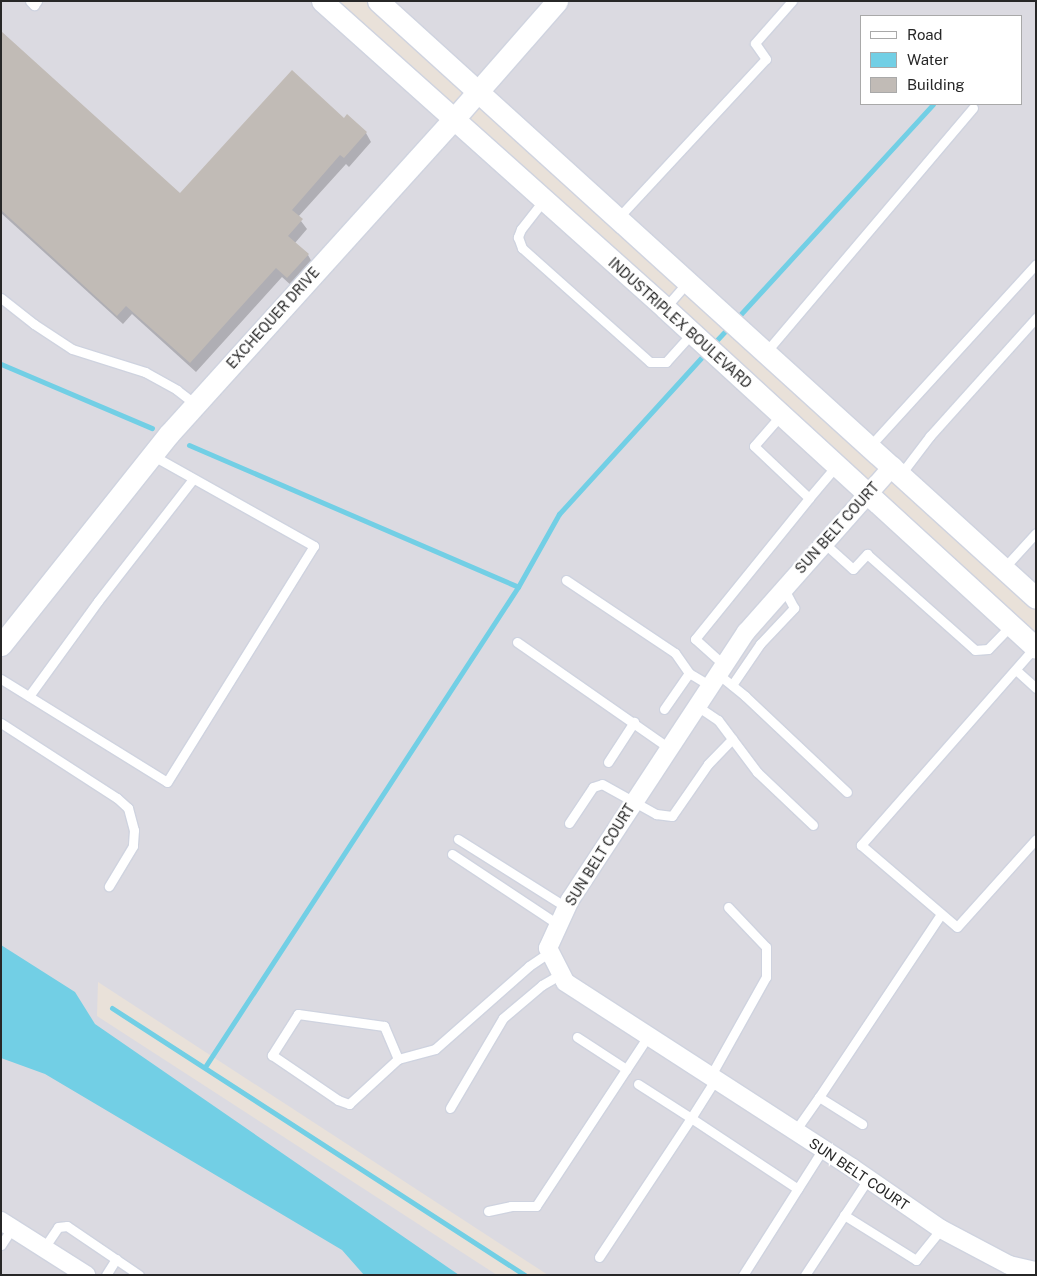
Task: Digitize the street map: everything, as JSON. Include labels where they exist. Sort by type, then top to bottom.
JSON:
[{"type":"street","name":"INDUSTRIPLEX BOULEVARD","points":[[322,1],[782,414],[1035,647]]},
{"type":"street","points":[[378,1],[1036,598]]},
{"type":"street","name":"EXCHEQUER DRIVE","points":[[1,645],[152,455],[196,404],[453,120],[557,1]]},
{"type":"street","name":"SUN BELT COURT","points":[[897,470],[868,493],[746,632],[721,677],[697,706],[566,908],[548,948],[565,982],[823,1149],[941,1229],[1009,1265],[1036,1271]]},
{"type":"street","points":[[7,1224],[86,1275]]},
{"type":"lane","points":[[30,1],[34,5],[37,1]]},
{"type":"lane","points":[[618,218],[766,59],[755,43],[792,1]]},
{"type":"lane","points":[[766,352],[974,108]]},
{"type":"lane","points":[[543,201],[521,229],[518,238],[522,248],[650,362],[666,362],[692,333]]},
{"type":"lane","points":[[870,446],[1036,264]]},
{"type":"lane","points":[[665,308],[688,282]]},
{"type":"lane","points":[[1,298],[34,324],[72,349],[145,372],[177,390],[196,404]]},
{"type":"lane","points":[[897,470],[1036,318]]},
{"type":"lane","points":[[782,414],[754,446],[809,498]]},
{"type":"lane","points":[[1,679],[167,782],[314,546],[152,455]]},
{"type":"lane","points":[[837,465],[694,639],[721,677],[847,792]]},
{"type":"lane","points":[[29,696],[104,594],[193,479]]},
{"type":"lane","points":[[1004,568],[1036,533]]},
{"type":"lane","points":[[824,543],[853,569],[867,554],[974,650],[982,651],[992,647],[1011,625]]},
{"type":"lane","points":[[566,580],[676,653],[689,673],[721,677]]},
{"type":"lane","points":[[516,642],[669,748]]},
{"type":"lane","points":[[1035,647],[861,845],[957,927],[1036,839]]},
{"type":"lane","points":[[1016,670],[1036,688]]},
{"type":"lane","points":[[664,708],[689,673]]},
{"type":"lane","points":[[697,706],[718,720],[757,772],[813,825]]},
{"type":"lane","points":[[608,762],[634,722]]},
{"type":"lane","points":[[1,724],[116,798],[128,808],[134,830],[133,846],[109,886]]},
{"type":"lane","points":[[569,823],[593,787],[602,784],[656,814],[672,816],[708,764],[732,739]]},
{"type":"lane","points":[[458,839],[566,908]]},
{"type":"lane","points":[[452,854],[559,925]]},
{"type":"lane","points":[[599,1257],[691,1118],[766,977],[766,947],[728,907]]},
{"type":"lane","points":[[795,1131],[941,914]]},
{"type":"lane","points":[[398,1059],[384,1026],[298,1014],[272,1055],[338,1100],[349,1104],[398,1059],[435,1049],[529,966],[550,952]]},
{"type":"lane","points":[[450,1108],[503,1018],[542,985],[561,974]]},
{"type":"lane","points":[[488,1211],[511,1206],[536,1206],[648,1036]]},
{"type":"lane","points":[[577,1037],[626,1069]]},
{"type":"lane","points":[[638,1084],[798,1189]]},
{"type":"lane","points":[[819,1097],[862,1124]]},
{"type":"lane","points":[[744,1275],[823,1149]]},
{"type":"lane","points":[[805,1275],[868,1179]]},
{"type":"lane","points":[[844,1215],[916,1260],[941,1229]]},
{"type":"lane","points":[[1,1245],[7,1224]]},
{"type":"lane","points":[[44,1248],[58,1228],[67,1226],[139,1275]]},
{"type":"lane","points":[[106,1275],[116,1259]]},
{"type":"shaded area","points":[[1,1],[322,1],[1036,648],[1036,1275],[548,1275],[98,982],[97,1016],[497,1275],[1,1275]]},
{"type":"shaded area","points":[[378,1],[1036,1],[1036,598]]},
{"type":"water","points":[[1,945],[75,992],[95,1024],[459,1275],[364,1275],[342,1250],[45,1074],[1,1058]]},
{"type":"building","points":[[1,31],[180,193],[292,70],[344,118],[347,114],[367,132],[344,158],[340,155],[292,210],[303,219],[288,236],[309,254],[287,278],[276,268],[190,363],[126,306],[117,316],[1,210]]},
{"type":"waterway","points":[[739,316],[932,105]]},
{"type":"waterway","points":[[715,342],[727,329]]},
{"type":"waterway","points":[[518,587],[559,514],[703,356]]},
{"type":"waterway","points":[[1,364],[152,428]]},
{"type":"waterway","points":[[189,445],[518,587],[205,1067]]},
{"type":"waterway","points":[[112,1008],[525,1275]]}]
